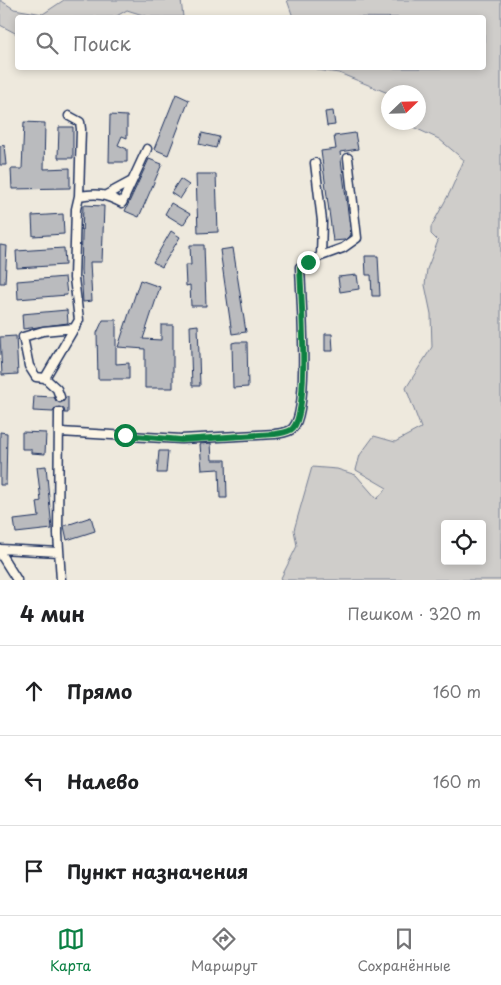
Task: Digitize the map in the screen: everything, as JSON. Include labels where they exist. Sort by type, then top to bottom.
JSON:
[{"type":"street","points":[[45,378],[79,320],[74,278],[76,209],[79,196],[80,122],[69,116]]},
{"type":"street","points":[[79,196],[93,193],[106,195],[122,203],[147,149]]},
{"type":"street","points":[[60,432],[181,440],[248,436],[288,431],[294,428],[302,402],[300,267],[321,256],[343,248],[357,238],[348,158]]},
{"type":"street","points":[[314,163],[322,220],[321,256]]},
{"type":"street","points":[[106,195],[132,181]]},
{"type":"street","points":[[60,397],[57,390],[45,378],[36,377],[29,366],[23,337],[43,331],[74,328]]},
{"type":"street","points":[[60,412],[59,552],[61,580]]},
{"type":"street","points":[[0,551],[59,552]]},
{"type":"street","points":[[0,551],[17,580]]},
{"type":"shaded area","points":[[0,0],[14,9],[43,14],[64,0],[181,0],[183,15],[143,15],[127,10],[118,15],[15,15],[15,33],[0,25]]},
{"type":"shaded area","points":[[287,0],[501,0],[501,580],[280,580],[297,546],[294,530],[312,467],[337,469],[356,475],[377,499],[387,488],[356,470],[360,455],[374,436],[395,442],[421,428],[406,388],[432,347],[431,314],[425,285],[427,269],[438,241],[431,234],[431,227],[450,192],[464,160],[439,139],[419,130],[426,130],[426,85],[381,85],[381,90],[339,73],[318,70],[486,70],[486,15],[292,15]]},
{"type":"building","points":[[176,94],[189,100],[168,155],[154,149]]},
{"type":"building","points":[[333,111],[335,125],[327,126],[325,112]]},
{"type":"building","points":[[110,115],[127,116],[127,138],[122,136],[118,145],[127,149],[127,162],[109,162]]},
{"type":"building","points":[[24,122],[45,123],[44,169],[70,168],[70,188],[12,189],[11,169],[22,169]]},
{"type":"building","points":[[59,127],[73,127],[73,158],[58,158]]},
{"type":"building","points":[[202,133],[219,137],[216,148],[199,144]]},
{"type":"building","points":[[355,133],[358,149],[340,152],[351,235],[345,240],[333,241],[321,151],[336,149],[334,136]]},
{"type":"building","points":[[4,145],[6,165],[0,165],[0,146]]},
{"type":"building","points":[[149,159],[162,164],[139,217],[125,211]]},
{"type":"building","points":[[196,174],[216,174],[218,232],[198,233]]},
{"type":"building","points":[[180,179],[189,185],[180,199],[171,193]]},
{"type":"building","points":[[171,203],[190,214],[183,225],[165,214]]},
{"type":"building","points":[[83,205],[104,206],[102,262],[90,262],[92,301],[83,302],[81,270]]},
{"type":"building","points":[[63,214],[64,234],[33,236],[32,216]]},
{"type":"building","points":[[171,231],[180,237],[162,267],[153,262]]},
{"type":"building","points":[[0,245],[7,246],[5,283],[0,283]]},
{"type":"building","points":[[190,245],[204,245],[206,306],[191,306],[190,285],[186,286],[185,265],[191,265]]},
{"type":"building","points":[[64,248],[65,265],[17,268],[16,251]]},
{"type":"building","points":[[233,248],[246,332],[232,334],[220,250]]},
{"type":"building","points":[[365,256],[378,256],[380,296],[372,296],[371,275],[366,275]]},
{"type":"building","points":[[357,275],[359,289],[340,292],[338,277]]},
{"type":"building","points":[[65,277],[67,295],[18,299],[17,281]]},
{"type":"building","points":[[140,280],[160,287],[143,339],[161,340],[161,325],[173,325],[173,388],[145,388],[145,349],[118,347]]},
{"type":"building","points":[[67,310],[68,323],[23,329],[22,314]]},
{"type":"building","points":[[103,320],[116,320],[116,364],[129,363],[129,379],[98,379],[97,333]]},
{"type":"building","points":[[198,325],[200,386],[192,386],[190,326]]},
{"type":"building","points":[[325,334],[332,334],[333,351],[325,351]]},
{"type":"building","points":[[16,336],[18,374],[2,375],[0,337]]},
{"type":"building","points":[[247,342],[248,387],[233,388],[232,343]]},
{"type":"building","points":[[34,396],[54,397],[60,403],[68,397],[68,413],[65,413],[64,409],[60,406],[56,407],[53,412],[33,411]]},
{"type":"building","points":[[0,432],[7,433],[6,485],[0,485]]},
{"type":"building","points":[[22,432],[46,433],[45,454],[31,453],[31,449],[22,449]]},
{"type":"building","points":[[211,443],[212,460],[226,460],[227,498],[220,498],[219,469],[202,470],[200,444]]},
{"type":"building","points":[[159,451],[168,451],[166,473],[157,473]]},
{"type":"building","points":[[46,466],[52,529],[16,533],[14,520],[39,517],[37,502],[41,501],[37,467]]},
{"type":"building","points":[[91,517],[95,531],[67,540],[64,526]]},
{"type":"tunnel","points":[[59,412],[60,397]]},
{"type":"route","points":[[125,435],[181,440],[275,434],[294,428],[302,402],[300,267],[308,262]]}]
